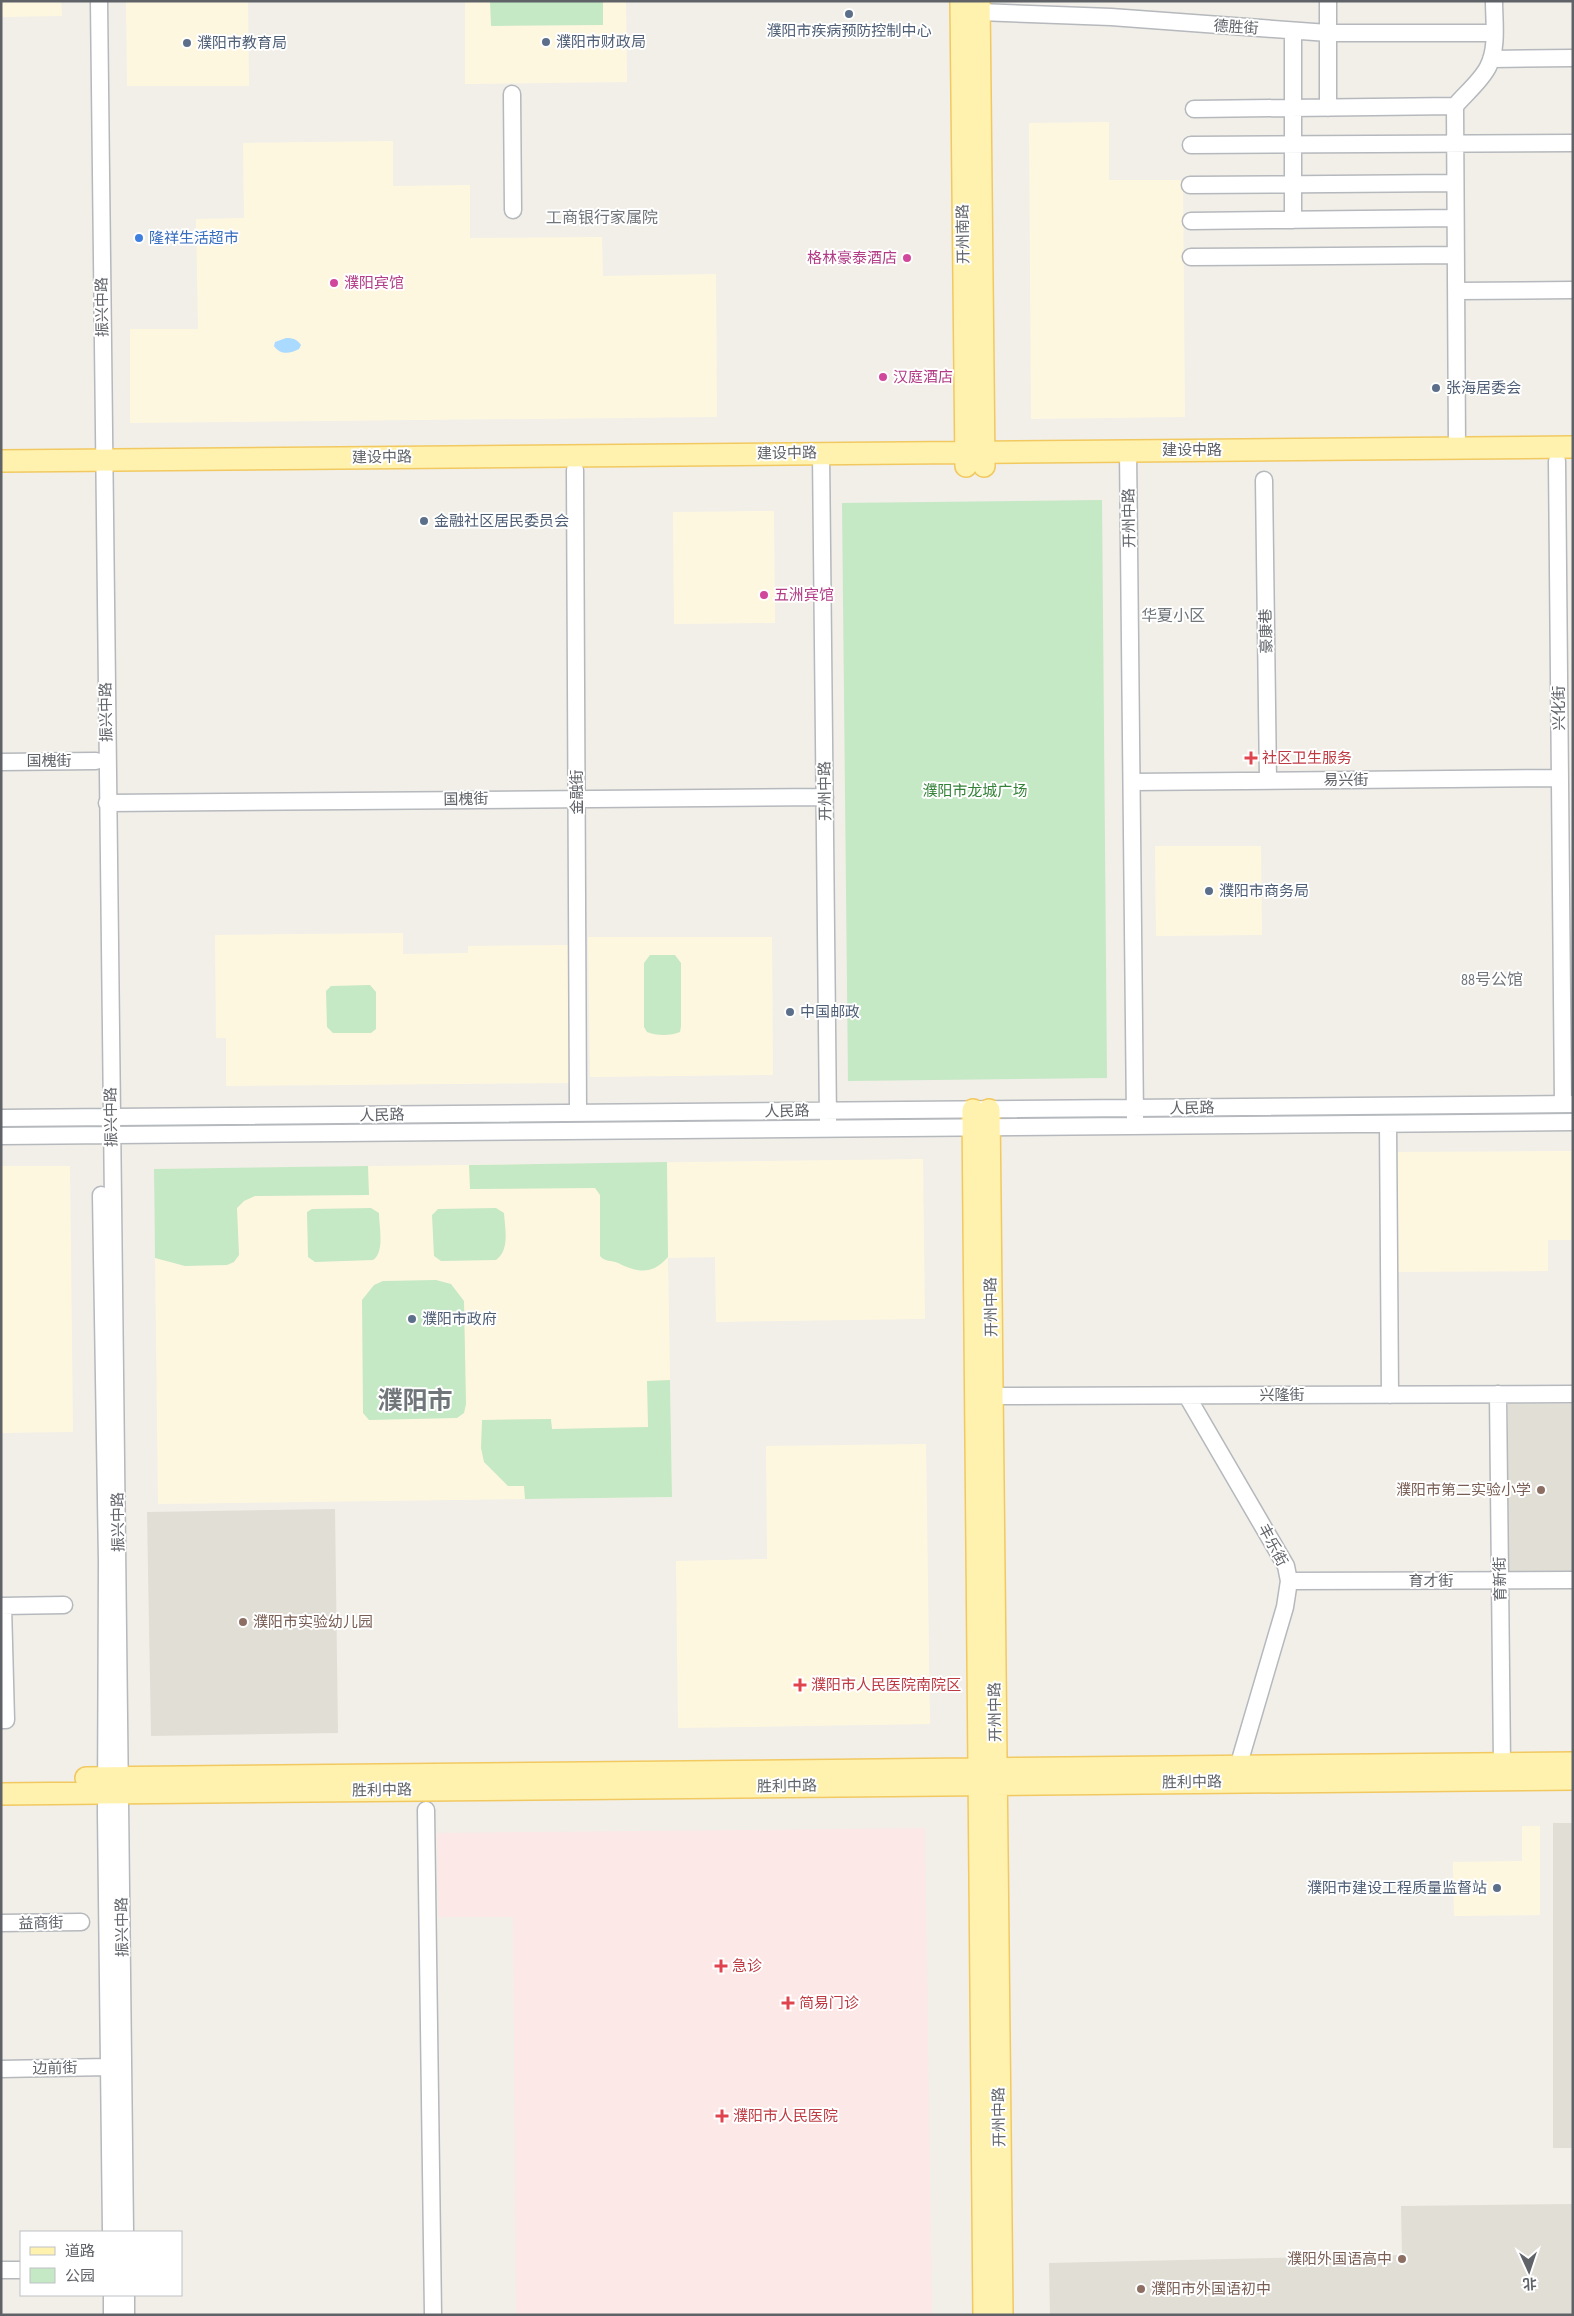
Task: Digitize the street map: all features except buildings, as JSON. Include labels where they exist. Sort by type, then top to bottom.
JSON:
[{"type":"main road","name":"开州南路","points":[[960,1],[975,459]]},
{"type":"main road","name":"开州南路","points":[[975,459],[979,7]]},
{"type":"main road","name":"建设中路","points":[[1128,458],[1457,448],[1573,447]]},
{"type":"main road","name":"建设中路","points":[[1,476],[98,468],[821,460],[1128,458],[1565,461]]},
{"type":"main road","name":"建设中路","points":[[1,461],[98,468],[575,470],[821,460]]},
{"type":"main road","name":"开州中路","points":[[981,1119],[992,1396],[984,2315]]},
{"type":"main road","name":"开州中路","points":[[981,1119],[988,1777],[1002,2315]]},
{"type":"main road","name":"胜利中路","points":[[988,1777],[1238,1767],[1573,1764]]},
{"type":"main road","name":"胜利中路","points":[[1,1779],[114,1785],[988,1777],[1573,1779]]},
{"type":"main road","name":"胜利中路","points":[[1,1794],[114,1785]]},
{"type":"street","name":"振兴中路","points":[[89,1],[98,468],[108,803],[105,1135],[114,1785],[126,2231]]},
{"type":"street","name":"振兴中路","points":[[99,1],[96,761],[105,1118]]},
{"type":"street","points":[[1328,1],[1328,108]]},
{"type":"street","points":[[1457,448],[1455,106],[1487,69],[1491,59],[1494,32],[1494,1]]},
{"type":"street","name":"德胜街","points":[[979,7],[1328,33],[1494,32]]},
{"type":"street","points":[[1293,31],[1293,220]]},
{"type":"street","points":[[1491,59],[1573,58]]},
{"type":"street","points":[[512,94],[513,210]]},
{"type":"street","points":[[1194,109],[1455,106]]},
{"type":"street","points":[[1191,145],[1573,143]]},
{"type":"street","points":[[1190,185],[1455,183]]},
{"type":"street","points":[[1192,221],[1455,218]]},
{"type":"street","points":[[1191,257],[1456,255]]},
{"type":"street","points":[[1456,291],[1573,290]]},
{"type":"street","name":"开州中路","points":[[1128,458],[1135,1126]]},
{"type":"street","name":"开州中路","points":[[821,460],[828,1129]]},
{"type":"street","name":"兴化街","points":[[1565,461],[1560,778],[1568,1104]]},
{"type":"street","name":"金融街","points":[[575,470],[578,1113]]},
{"type":"street","name":"豪康巷","points":[[1264,480],[1268,781]]},
{"type":"street","name":"国槐街","points":[[1,762],[96,761]]},
{"type":"street","name":"易兴街","points":[[1132,782],[1560,778]]},
{"type":"street","name":"国槐街","points":[[108,803],[825,797]]},
{"type":"street","name":"人民路","points":[[1,1136],[828,1129],[1135,1108],[1568,1104]]},
{"type":"street","name":"人民路","points":[[1,1118],[828,1111],[1135,1126],[1573,1122]]},
{"type":"street","points":[[1388,1124],[1390,1395]]},
{"type":"street","name":"育新街","points":[[1498,1394],[1502,1764]]},
{"type":"street","name":"兴隆街","points":[[992,1396],[1573,1394]]},
{"type":"street","name":"丰乐街","points":[[1187,1396],[1286,1566],[1289,1582],[1285,1607],[1238,1767]]},
{"type":"street","name":"育才街","points":[[1289,1582],[1573,1580]]},
{"type":"street","points":[[1,1720],[6,1720],[2,1606],[64,1605]]},
{"type":"street","name":"振兴中路","points":[[111,2231],[108,2067],[114,1785]]},
{"type":"street","points":[[426,1810],[432,2315]]},
{"type":"street","name":"益商街","points":[[1,1924],[81,1922]]},
{"type":"street","name":"边前街","points":[[1,2069],[108,2067]]},
{"type":"street","points":[[1,2270],[20,2270]]},
{"type":"street","points":[[112,2296],[112,2315]]},
{"type":"street","points":[[126,2296],[126,2315]]},
{"type":"shaded area","points":[[1,1],[61,1],[62,16],[1,17]]},
{"type":"shaded area","name":"濮阳市教育局","points":[[126,1],[248,1],[249,86],[127,86]]},
{"type":"shaded area","name":"濮阳市财政局","points":[[465,1],[626,1],[627,82],[465,84]]},
{"type":"shaded area","points":[[1109,122],[1109,180],[1183,180],[1185,417],[1031,419],[1029,123]]},
{"type":"shaded area","name":"濮阳宾馆","points":[[393,141],[393,186],[470,185],[470,238],[602,237],[603,276],[716,274],[717,417],[130,423],[130,329],[198,329],[196,219],[244,218],[243,143]]},
{"type":"shaded area","points":[[774,511],[775,623],[674,624],[673,512]]},
{"type":"shaded area","name":"濮阳市商务局","points":[[1155,846],[1261,846],[1262,935],[1156,936]]},
{"type":"shaded area","points":[[403,933],[403,954],[468,953],[468,946],[570,945],[571,1083],[226,1086],[226,1038],[216,1038],[215,935]]},
{"type":"shaded area","points":[[588,937],[772,937],[773,1075],[590,1077]]},
{"type":"shaded area","points":[[1573,1151],[1573,1240],[1548,1240],[1548,1271],[1393,1272],[1392,1152]]},
{"type":"shaded area","name":"濮阳市政府","points":[[923,1159],[925,1319],[716,1322],[715,1257],[668,1258],[672,1497],[158,1504],[154,1169]]},
{"type":"shaded area","points":[[1,1166],[70,1166],[73,1432],[1,1433]]},
{"type":"shaded area","name":"濮阳市第二实验小学","points":[[1508,1404],[1573,1404],[1573,1576],[1508,1576]]},
{"type":"shaded area","points":[[926,1444],[930,1724],[678,1728],[676,1561],[767,1559],[766,1446]]},
{"type":"shaded area","name":"濮阳市实验幼儿园","points":[[335,1509],[338,1733],[151,1736],[147,1512]]},
{"type":"shaded area","points":[[1553,1823],[1573,1823],[1573,2148],[1553,2148]]},
{"type":"shaded area","name":"濮阳市建设工程质量监督站","points":[[1522,1826],[1540,1826],[1540,1915],[1454,1916],[1453,1862],[1522,1861]]},
{"type":"shaded area","name":"濮阳市人民医院","points":[[925,1828],[932,2315],[516,2315],[513,1917],[438,1917],[437,1833]]},
{"type":"shaded area","name":"濮阳外国语高中","points":[[1573,2204],[1573,2315],[1050,2315],[1049,2263],[1402,2255],[1401,2206]]},
{"type":"green space","points":[[490,1],[603,1],[603,25],[491,26]]},
{"type":"green space","name":"濮阳市龙城广场","points":[[1102,500],[1107,1078],[848,1081],[842,503]]},
{"type":"green space","points":[[650,955],[675,955],[681,963],[680,1032],[659,1035],[647,1032],[644,1027],[644,963]]},
{"type":"green space","points":[[370,985],[376,992],[376,1029],[371,1033],[333,1033],[327,1027],[326,991],[331,986]]},
{"type":"green space","points":[[667,1162],[668,1257],[656,1267],[645,1270],[632,1269],[600,1256],[600,1195],[595,1188],[470,1189],[469,1165]]},
{"type":"green space","points":[[368,1166],[369,1195],[255,1196],[244,1201],[237,1208],[239,1255],[234,1262],[227,1265],[185,1266],[155,1258],[154,1169]]},
{"type":"green space","points":[[371,1208],[379,1213],[380,1231],[379,1251],[373,1260],[315,1262],[308,1257],[307,1212],[312,1209]]},
{"type":"green space","points":[[496,1208],[504,1213],[506,1239],[503,1251],[496,1260],[441,1261],[434,1256],[432,1215],[438,1209]]},
{"type":"green space","points":[[436,1280],[451,1284],[464,1301],[466,1404],[464,1413],[457,1418],[369,1420],[363,1413],[362,1300],[374,1285],[383,1281]]},
{"type":"green space","points":[[670,1380],[672,1497],[525,1499],[524,1486],[508,1486],[484,1462],[481,1448],[482,1420],[551,1419],[552,1429],[648,1427],[647,1381]]},
{"type":"water","points":[[286,338],[298,341],[301,345],[299,349],[285,353],[276,349],[274,346],[275,342]]},
{"type":"place","name":"濮阳市疾病预防控制中心","points":[[849,14]]},
{"type":"place","name":"濮阳市财政局","points":[[546,42]]},
{"type":"place","name":"濮阳市教育局","points":[[187,43]]},
{"type":"place","name":"隆祥生活超市","points":[[139,238]]},
{"type":"place","name":"格林豪泰酒店","points":[[907,258]]},
{"type":"place","name":"濮阳宾馆","points":[[334,283]]},
{"type":"place","name":"汉庭酒店","points":[[883,377]]},
{"type":"place","name":"张海居委会","points":[[1436,388]]},
{"type":"place","name":"金融社区居民委员会","points":[[424,521]]},
{"type":"place","name":"五洲宾馆","points":[[764,595]]},
{"type":"place","name":"社区卫生服务","points":[[1251,758]]},
{"type":"place","name":"濮阳市商务局","points":[[1209,891]]},
{"type":"place","name":"中国邮政","points":[[790,1012]]},
{"type":"place","name":"濮阳市政府","points":[[412,1319]]},
{"type":"place","name":"濮阳市第二实验小学","points":[[1541,1490]]},
{"type":"place","name":"濮阳市实验幼儿园","points":[[243,1622]]},
{"type":"place","name":"濮阳市人民医院南院区","points":[[800,1685]]},
{"type":"place","name":"濮阳市建设工程质量监督站","points":[[1497,1888]]},
{"type":"place","name":"急诊","points":[[721,1966]]},
{"type":"place","name":"简易门诊","points":[[788,2003]]},
{"type":"place","name":"濮阳市人民医院","points":[[722,2116]]},
{"type":"place","name":"濮阳外国语高中","points":[[1402,2259]]},
{"type":"place","name":"濮阳市外国语初中","points":[[1141,2289]]},
{"type":"district","name":"工商银行家属院","points":[[602,217]]},
{"type":"district","name":"华夏小区","points":[[1173,615]]},
{"type":"district","name":"88号公馆","points":[[1492,979]]},
{"type":"district","name":"濮阳市","points":[[415,1400]]}]
